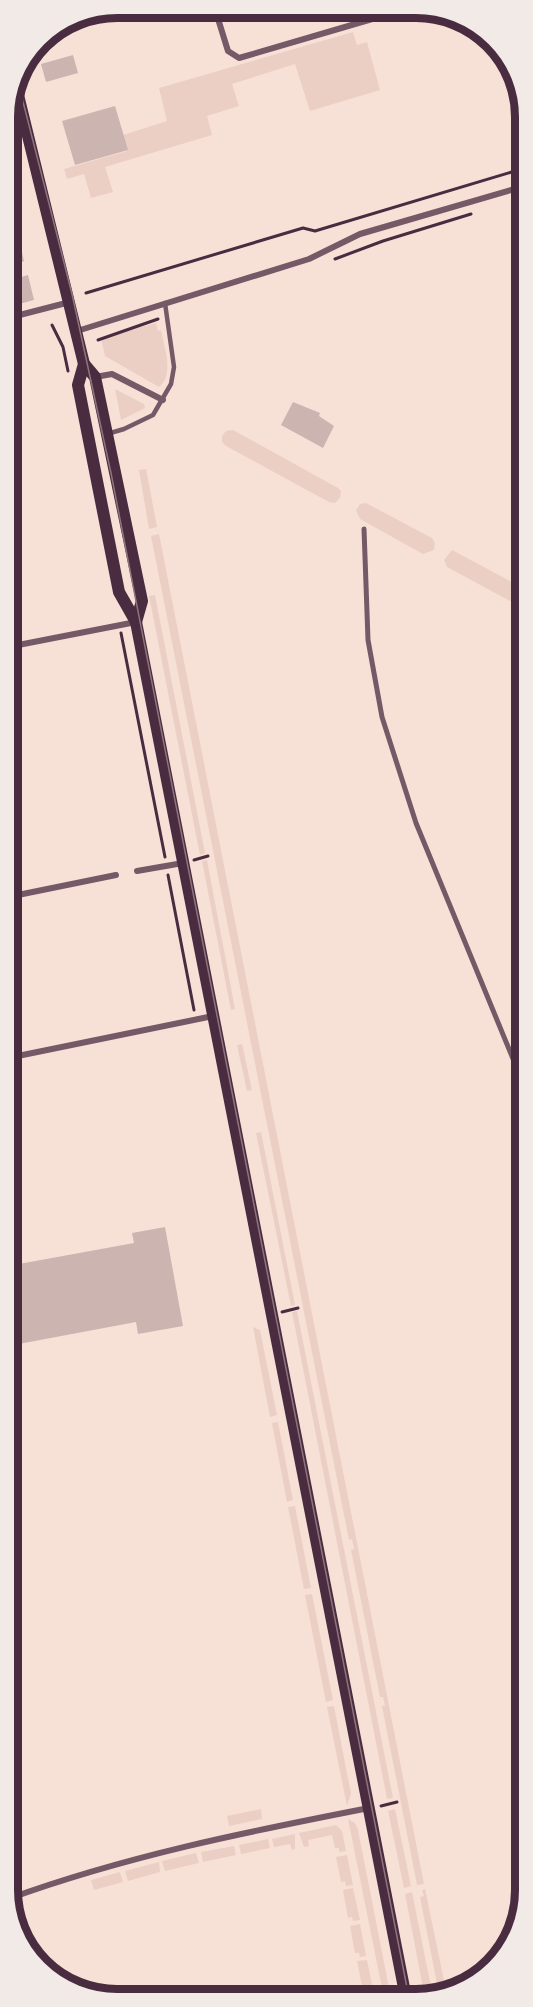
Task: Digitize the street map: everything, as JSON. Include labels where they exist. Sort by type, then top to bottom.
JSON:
[{"type":"main road","points":[[20,101],[84,364],[78,385],[113,567],[119,592],[136,622],[404,1989]]},
{"type":"main road","points":[[84,364],[95,377],[142,601],[136,622]]},
{"type":"street","points":[[218,18],[228,51],[239,58],[376,18]]},
{"type":"street","points":[[77,331],[309,259],[360,234],[515,189]]},
{"type":"street","points":[[18,315],[70,302]]},
{"type":"street","points":[[95,377],[112,374],[163,400]]},
{"type":"street","points":[[364,529],[368,640],[382,717],[416,823],[515,1064]]},
{"type":"street","points":[[18,644],[136,622]]},
{"type":"street","points":[[137,872],[183,862]]},
{"type":"street","points":[[18,895],[116,875]]},
{"type":"street","points":[[18,1056],[214,1016]]},
{"type":"street","points":[[18,1895],[108,1865],[177,1847],[369,1808]]},
{"type":"lane","points":[[107,434],[149,418],[156,412],[163,400],[174,374],[165,303]]},
{"type":"path","points":[[86,293],[303,228],[315,231],[515,171]]},
{"type":"path","points":[[362,249],[481,211]]},
{"type":"path","points":[[98,340],[159,319]]},
{"type":"path","points":[[168,874],[193,1003]]},
{"type":"shaded area","points":[[353,32],[357,45],[367,42],[380,90],[310,111],[295,64],[232,84],[239,106],[207,116],[212,135],[105,167],[113,192],[91,198],[84,174],[67,179],[64,169],[127,151],[123,135],[167,121],[159,88]]},
{"type":"shaded area","points":[[156,323],[158,331],[161,330],[167,360],[164,382],[159,387],[105,356],[101,338]]},
{"type":"shaded area","points":[[115,389],[144,404],[145,408],[121,420]]},
{"type":"shaded area","points":[[233,430],[338,488],[341,491],[340,498],[335,503],[329,502],[226,446],[222,442],[222,436],[226,431]]},
{"type":"shaded area","points":[[146,469],[157,527],[149,529],[139,470]]},
{"type":"shaded area","points":[[366,503],[432,538],[435,543],[434,550],[423,554],[360,519],[356,510],[360,504]]},
{"type":"shaded area","points":[[159,534],[424,1884],[417,1885],[382,1706],[385,1706],[383,1697],[380,1697],[351,1550],[354,1549],[352,1539],[349,1540],[151,536]]},
{"type":"shaded area","points":[[452,550],[515,584],[515,604],[447,567],[444,560]]},
{"type":"shaded area","points":[[155,595],[205,853],[200,855],[149,596]]},
{"type":"shaded area","points":[[207,860],[235,1009],[231,1010],[202,861]]},
{"type":"shaded area","points":[[242,1044],[252,1090],[247,1091],[237,1045]]},
{"type":"shaded area","points":[[261,1132],[295,1305],[291,1306],[256,1133]]},
{"type":"shaded area","points":[[297,1311],[393,1798],[387,1799],[292,1312]]},
{"type":"shaded area","points":[[253,1327],[260,1330],[277,1415],[270,1417]]},
{"type":"shaded area","points":[[278,1422],[293,1500],[287,1502],[272,1423]]},
{"type":"shaded area","points":[[295,1506],[311,1588],[304,1589],[288,1507]]},
{"type":"shaded area","points":[[312,1594],[333,1700],[326,1702],[305,1595]]},
{"type":"shaded area","points":[[334,1706],[351,1794],[347,1806],[327,1707]]},
{"type":"shaded area","points":[[261,1809],[262,1819],[229,1826],[227,1816]]},
{"type":"shaded area","points":[[395,1809],[411,1886],[404,1888],[388,1811]]},
{"type":"shaded area","points":[[348,1819],[355,1823],[358,1830],[389,1989],[382,1989]]},
{"type":"shaded area","points":[[336,1825],[342,1831],[346,1851],[339,1852],[339,1848],[335,1848],[332,1835],[308,1840],[309,1846],[304,1847],[299,1833]]},
{"type":"shaded area","points":[[295,1834],[295,1849],[292,1850],[290,1844],[274,1847],[272,1839]]},
{"type":"shaded area","points":[[268,1839],[270,1848],[241,1854],[239,1845]]},
{"type":"shaded area","points":[[234,1846],[236,1855],[203,1862],[201,1852]]},
{"type":"shaded area","points":[[196,1853],[199,1863],[165,1871],[162,1861]]},
{"type":"shaded area","points":[[347,1855],[353,1885],[346,1886],[345,1881],[341,1882],[336,1857]]},
{"type":"shaded area","points":[[159,1862],[160,1872],[128,1881],[125,1871]]},
{"type":"shaded area","points":[[120,1872],[123,1882],[94,1890],[91,1880]]},
{"type":"shaded area","points":[[353,1888],[360,1920],[353,1921],[352,1917],[348,1918],[343,1890]]},
{"type":"shaded area","points":[[425,1889],[445,1985],[441,1986],[438,1987],[420,1897],[424,1896],[422,1890]]},
{"type":"shaded area","points":[[412,1892],[431,1988],[423,1988],[405,1894]]},
{"type":"shaded area","points":[[360,1924],[366,1956],[360,1957],[359,1953],[355,1953],[350,1926]]},
{"type":"shaded area","points":[[367,1960],[373,1989],[366,1989],[366,1986],[362,1986],[357,1961]]},
{"type":"building","points":[[73,55],[78,73],[46,82],[41,64]]},
{"type":"building","points":[[115,106],[128,150],[75,165],[62,121]]},
{"type":"building","points":[[18,236],[24,261],[18,264]]},
{"type":"building","points":[[28,275],[34,300],[18,304],[18,278]]},
{"type":"building","points":[[293,402],[320,413],[319,416],[334,426],[323,448],[281,425]]},
{"type":"building","points":[[165,1227],[183,1326],[138,1334],[136,1322],[18,1344],[18,1264],[134,1243],[132,1233]]},
{"type":"tram line","points":[[21,93],[72,294],[111,473],[407,1989]]}]
